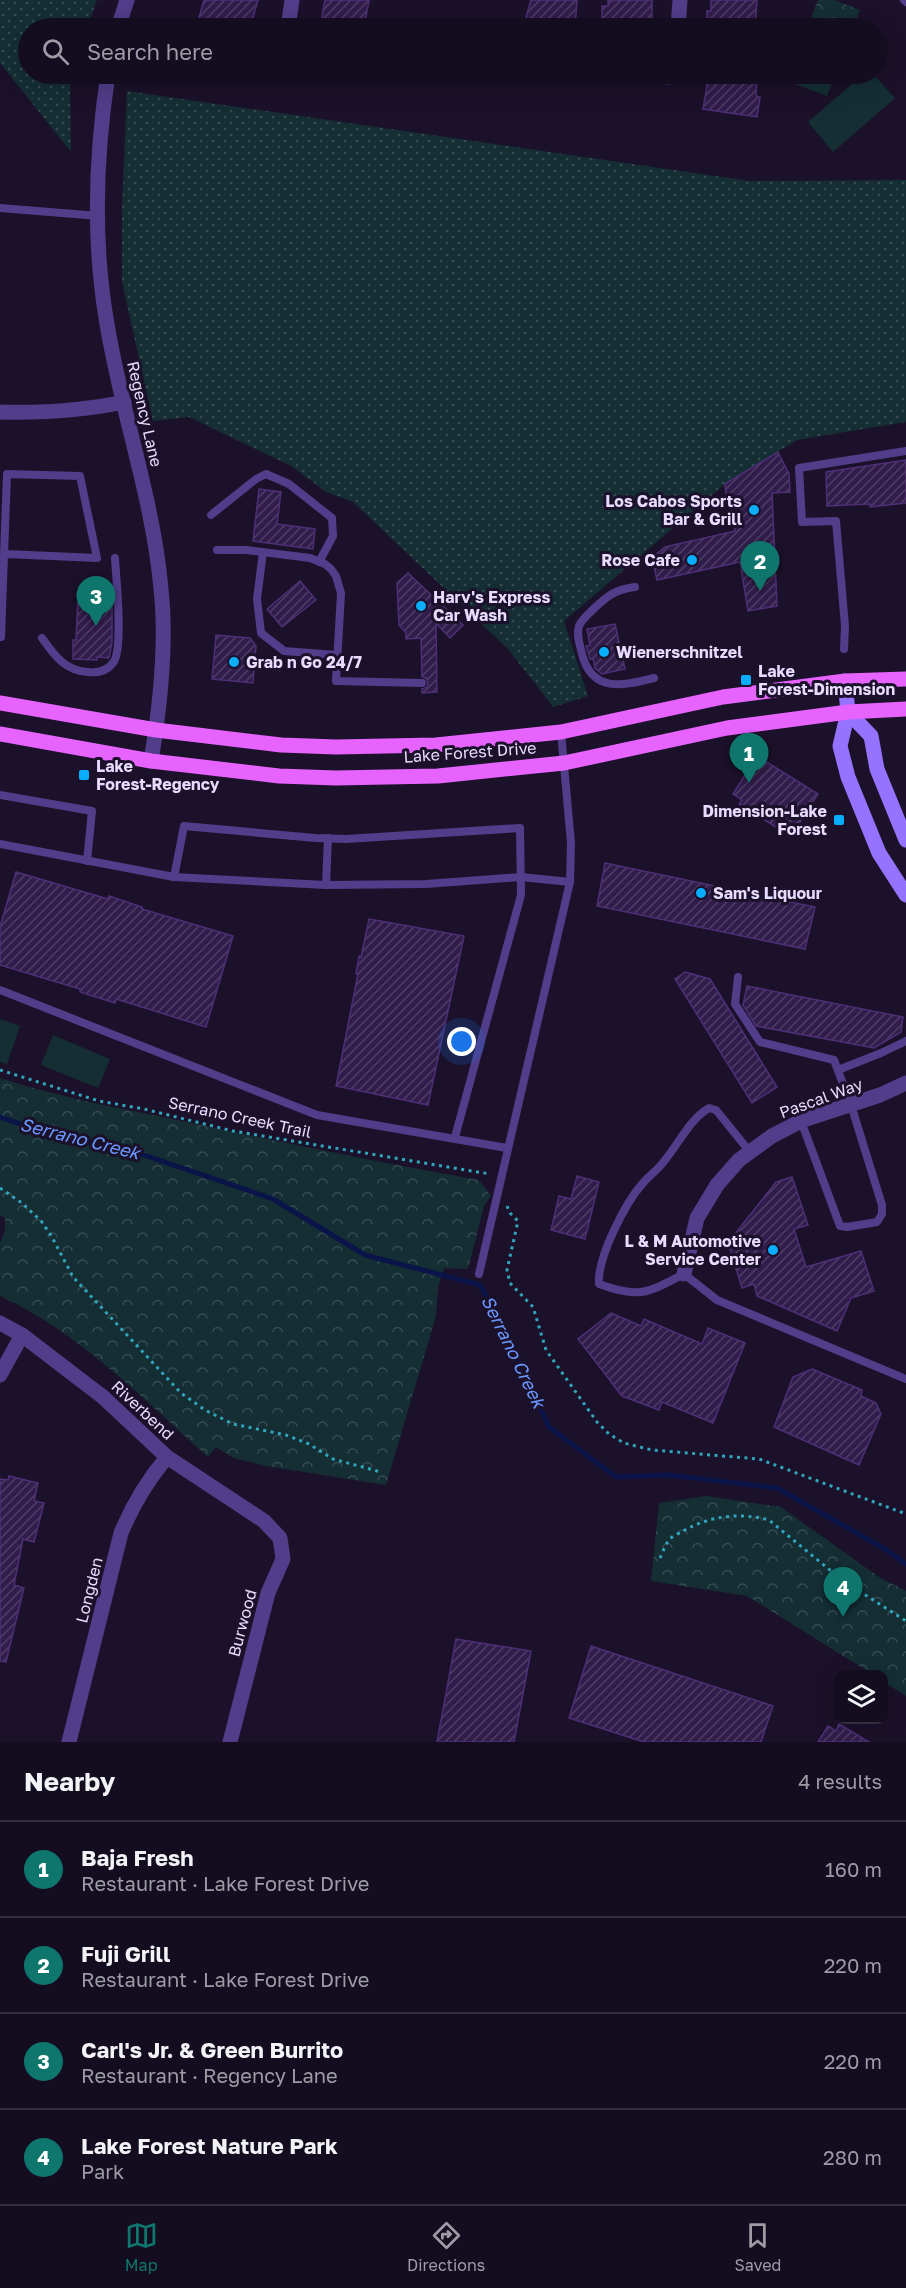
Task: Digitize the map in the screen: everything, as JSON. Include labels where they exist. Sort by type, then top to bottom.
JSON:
[{"type":"main road","name":"Lake Forest Drive","points":[[0,703],[156,730],[281,745],[336,747],[436,745],[561,732],[723,697],[845,681],[906,679]]},
{"type":"main road","points":[[845,681],[848,712],[840,746],[848,777],[879,853],[906,895]]},
{"type":"main road","name":"Lake Forest Drive","points":[[0,734],[151,760],[279,776],[336,778],[438,776],[564,763],[727,728],[848,712],[906,709]]},
{"type":"main road","points":[[848,712],[870,736],[877,769],[906,840]]},
{"type":"street","points":[[121,18],[127,0]]},
{"type":"street","points":[[289,18],[292,0]]},
{"type":"street","points":[[679,18],[680,0]]},
{"type":"street","name":"Regency Lane","points":[[107,84],[102,127],[99,216],[105,317],[153,536],[161,588],[164,636],[156,730],[151,760]]},
{"type":"street","points":[[0,412],[56,412],[124,402]]},
{"type":"street","name":"Pascal Way","points":[[684,1274],[697,1218],[717,1185],[739,1160],[772,1136],[801,1121],[880,1095],[906,1083]]},
{"type":"street","name":"Riverbend","points":[[0,1323],[22,1335],[103,1397],[167,1457],[264,1521]]},
{"type":"street","points":[[0,1375],[22,1335]]},
{"type":"street","name":"Longden","points":[[69,1742],[121,1533],[138,1496],[167,1457]]},
{"type":"street","name":"Burwood","points":[[230,1742],[268,1593],[283,1559],[280,1538],[264,1521]]},
{"type":"lane","points":[[0,208],[99,216]]},
{"type":"lane","points":[[844,650],[836,520],[802,522],[799,468],[906,451]]},
{"type":"lane","points":[[1,637],[7,474],[80,476],[97,558],[5,554]]},
{"type":"lane","points":[[211,515],[256,479],[266,474],[289,484],[332,518],[333,536],[319,562]]},
{"type":"lane","points":[[217,550],[263,552],[310,558],[331,569],[341,593],[336,681],[422,683]]},
{"type":"lane","points":[[263,552],[257,599],[261,633],[284,651],[338,655]]},
{"type":"lane","points":[[42,638],[63,664],[73,669],[87,672],[103,671],[112,665],[117,657],[118,638],[115,558]]},
{"type":"lane","points":[[635,587],[611,594],[581,622],[578,636],[586,669],[592,677],[601,682],[624,685],[654,678]]},
{"type":"lane","points":[[479,1274],[570,882],[571,843],[561,732]]},
{"type":"lane","points":[[0,795],[92,811],[87,861]]},
{"type":"lane","points":[[174,877],[184,826],[328,838],[520,828],[522,895],[455,1137]]},
{"type":"lane","points":[[326,885],[328,838]]},
{"type":"lane","points":[[0,844],[174,877],[326,885],[426,884],[521,877],[570,882]]},
{"type":"lane","points":[[738,977],[735,1004],[760,1042],[834,1060],[851,1105],[882,1205],[882,1214],[877,1222],[848,1227],[840,1226],[801,1121]]},
{"type":"lane","points":[[0,990],[317,1115],[455,1137],[507,1148]]},
{"type":"lane","points":[[838,1070],[906,1041]]},
{"type":"lane","points":[[750,1152],[716,1110],[710,1108],[700,1113],[664,1162],[641,1185],[617,1223],[598,1273],[599,1284],[623,1292],[648,1292],[684,1274],[717,1300],[906,1379]]},
{"type":"path","name":"Serrano Creek Trail","points":[[0,1070],[99,1101],[144,1109],[233,1131],[479,1173]]},
{"type":"path","points":[[0,1188],[22,1203],[42,1222],[73,1277],[181,1393],[205,1410],[234,1424],[286,1435],[309,1444],[333,1459],[381,1472]]},
{"type":"path","points":[[510,1214],[518,1221],[507,1270],[510,1283],[533,1307],[546,1350],[597,1422],[609,1434],[624,1443],[652,1450],[759,1459],[906,1514]]},
{"type":"path","points":[[660,1558],[670,1538],[694,1524],[722,1517],[754,1516],[769,1520],[842,1580],[906,1621]]},
{"type":"green space","points":[[0,0],[97,0],[91,18],[18,18],[18,84],[70,84],[71,152],[0,63]]},
{"type":"green space","points":[[818,0],[835,0],[860,10],[857,18],[811,18]]},
{"type":"green space","points":[[795,84],[832,84],[827,96]]},
{"type":"green space","points":[[852,84],[882,84],[895,98],[833,152],[808,122]]},
{"type":"green space","points":[[127,91],[750,181],[906,180],[906,422],[797,440],[725,484],[564,621],[588,696],[553,707],[508,649],[353,502],[326,492],[291,466],[189,417],[153,421],[122,282],[122,210]]},
{"type":"green space","points":[[0,1019],[20,1026],[7,1064],[0,1062]]},
{"type":"green space","points":[[53,1035],[110,1059],[98,1088],[41,1065]]},
{"type":"green space","points":[[0,1078],[97,1104],[479,1180],[491,1196],[484,1206],[468,1269],[444,1268],[438,1288],[436,1316],[386,1485],[266,1466],[233,1458],[216,1447],[208,1457],[135,1390],[84,1348],[29,1311],[0,1296],[0,1243],[5,1231],[5,1218],[0,1215]]},
{"type":"green space","points":[[706,1496],[781,1507],[879,1577],[906,1591],[906,1696],[888,1685],[888,1670],[866,1670],[747,1596],[651,1581],[659,1503]]},
{"type":"building","points":[[204,0],[258,0],[253,18],[199,18]]},
{"type":"building","points":[[325,0],[369,0],[366,18],[322,18]]},
{"type":"building","points":[[531,0],[577,0],[576,18],[526,18]]},
{"type":"building","points":[[608,0],[652,0],[652,18],[602,18],[602,6],[608,6]]},
{"type":"building","points":[[711,0],[757,0],[756,18],[707,18],[707,11],[711,11]]},
{"type":"building","points":[[707,84],[757,84],[756,96],[760,97],[757,117],[703,109]]},
{"type":"building","points":[[778,452],[789,474],[790,492],[772,493],[777,606],[748,611],[740,562],[657,580],[652,558],[665,547],[735,531],[730,495],[726,495],[725,484]]},
{"type":"building","points":[[906,460],[906,503],[870,507],[870,504],[827,506],[826,472]]},
{"type":"building","points":[[259,489],[281,492],[277,524],[315,529],[313,549],[253,541]]},
{"type":"building","name":"Harv's Express Car Wash","points":[[408,573],[463,625],[450,638],[436,623],[437,692],[422,693],[422,689],[427,687],[428,683],[426,678],[422,677],[421,638],[406,639],[406,633],[399,625],[397,583]]},
{"type":"building","name":"Grab n Go 24/7","points":[[300,581],[316,600],[282,627],[267,609]]},
{"type":"building","points":[[78,596],[112,597],[112,643],[109,658],[73,659]]},
{"type":"building","name":"Wienerschnitzel","points":[[615,624],[625,669],[602,674],[595,668],[593,659],[590,659],[586,646],[590,645],[587,629]]},
{"type":"building","name":"Grab n Go 24/7","points":[[216,635],[250,638],[256,646],[253,683],[212,679]]},
{"type":"building","points":[[757,756],[818,794],[793,833],[786,829],[784,832],[739,804],[742,800],[733,794]]},
{"type":"building","points":[[605,863],[815,907],[805,949],[597,906]]},
{"type":"building","points":[[16,872],[108,899],[109,896],[142,907],[142,909],[233,936],[206,1027],[116,999],[115,1003],[80,992],[80,989],[0,965],[0,927]]},
{"type":"building","points":[[369,919],[464,936],[428,1105],[336,1086],[358,974],[356,974],[359,956],[361,957]]},
{"type":"building","points":[[685,972],[710,979],[777,1087],[752,1103],[675,979]]},
{"type":"building","points":[[747,986],[903,1017],[901,1032],[874,1048],[756,1026],[743,1005]]},
{"type":"building","points":[[577,1176],[599,1182],[585,1239],[551,1230],[559,1196],[571,1199]]},
{"type":"building","points":[[792,1177],[808,1225],[794,1229],[806,1267],[861,1251],[874,1291],[851,1298],[837,1331],[757,1296],[754,1284],[742,1288],[728,1243],[776,1182]]},
{"type":"building","points":[[611,1313],[641,1326],[644,1319],[702,1344],[708,1328],[745,1343],[713,1423],[662,1402],[659,1410],[622,1396],[578,1339]]},
{"type":"building","points":[[812,1369],[862,1390],[861,1396],[876,1403],[881,1414],[859,1465],[774,1427],[793,1377]]},
{"type":"building","points":[[9,1476],[38,1483],[34,1501],[44,1503],[34,1542],[23,1539],[14,1585],[24,1588],[6,1662],[0,1661],[0,1479],[8,1480]]},
{"type":"building","points":[[456,1639],[531,1651],[514,1742],[437,1742]]},
{"type":"building","points":[[591,1646],[773,1706],[761,1742],[644,1742],[569,1718]]},
{"type":"building","points":[[839,1724],[869,1742],[818,1742],[828,1726],[836,1731]]},
{"type":"waterway","name":"Serrano Creek","points":[[0,1117],[38,1130],[144,1155],[273,1199],[365,1255],[480,1285],[506,1333],[549,1427],[616,1477],[669,1475],[777,1488],[885,1549],[906,1564]]},
{"type":"place","name":"Los Cabos Sports Bar & Grill","points":[[754,510]]},
{"type":"place","name":"Rose Cafe","points":[[692,560]]},
{"type":"place","name":"Fuji Grill","points":[[760,591]]},
{"type":"place","name":"Harv's Express Car Wash","points":[[421,606]]},
{"type":"place","name":"Carl's Jr. & Green Burrito","points":[[96,626]]},
{"type":"place","name":"Wienerschnitzel","points":[[604,652]]},
{"type":"place","name":"Grab n Go 24/7","points":[[234,662]]},
{"type":"place","name":"Lake Forest-Dimension","points":[[746,680]]},
{"type":"place","name":"Lake Forest-Regency","points":[[84,775]]},
{"type":"place","name":"Baja Fresh","points":[[749,783]]},
{"type":"place","name":"Dimension-Lake Forest","points":[[839,820]]},
{"type":"place","name":"Sam's Liquour","points":[[701,893]]},
{"type":"place","name":"L & M Automotive Service Center","points":[[773,1250]]},
{"type":"place","name":"Lake Forest Nature Park","points":[[843,1617]]}]
